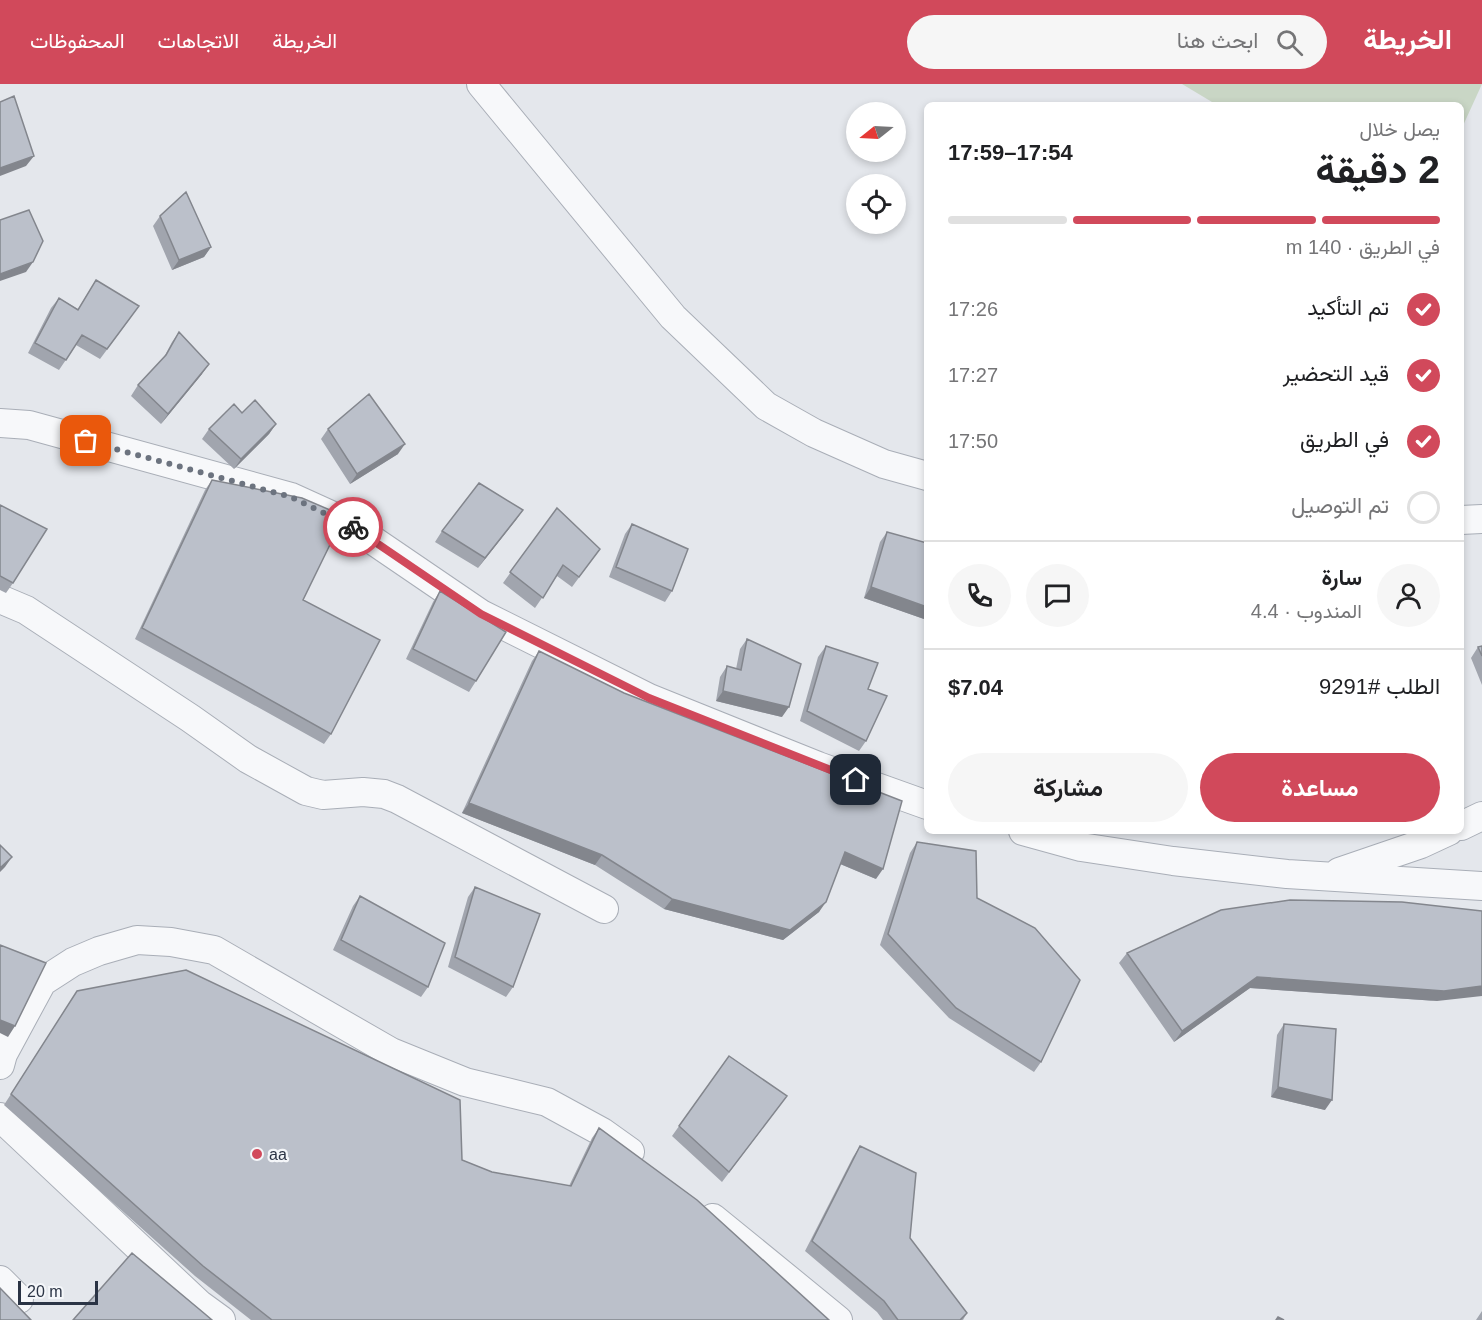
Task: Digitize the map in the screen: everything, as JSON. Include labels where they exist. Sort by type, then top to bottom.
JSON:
[{"type":"street","points":[[481,84],[673,317],[766,406],[814,433],[884,464],[924,475]]},
{"type":"street","points":[[0,423],[28,425],[291,497],[346,522],[481,614],[649,698],[818,766],[924,804]]},
{"type":"street","points":[[1464,520],[1482,519]]},
{"type":"street","points":[[0,599],[26,610],[248,759],[306,791],[323,795],[363,792],[384,794],[397,799],[604,909]]},
{"type":"street","points":[[1464,825],[1482,816]]},
{"type":"street","points":[[1034,834],[1081,847],[1173,861],[1326,877],[1482,886]]},
{"type":"street","points":[[1326,877],[1442,834]]},
{"type":"street","points":[[1,1058],[42,982],[73,962],[99,951],[137,940],[171,942],[214,950],[391,1052],[465,1082],[547,1102],[602,1132],[647,1165]]},
{"type":"street","points":[[0,1117],[200,1304],[221,1320]]},
{"type":"street","points":[[690,1198],[838,1320]]},
{"type":"green space","points":[[1182,84],[1482,84],[1464,123],[1464,102],[1212,102]]},
{"type":"building","points":[[14,96],[34,156],[0,168],[0,102]]},
{"type":"building","points":[[186,192],[211,247],[179,260],[160,216]]},
{"type":"building","points":[[29,210],[43,241],[33,262],[0,274],[0,220]]},
{"type":"building","points":[[96,280],[139,306],[107,349],[82,335],[66,360],[35,343],[59,298],[78,310]]},
{"type":"building","points":[[179,332],[209,364],[168,414],[138,385],[166,355]]},
{"type":"building","points":[[369,394],[405,444],[357,474],[328,429]]},
{"type":"building","points":[[255,400],[276,424],[241,459],[209,429],[234,404],[242,413]]},
{"type":"building","points":[[212,480],[302,498],[344,516],[303,600],[380,640],[331,734],[142,628]]},
{"type":"building","points":[[479,483],[523,510],[485,558],[442,531]]},
{"type":"building","points":[[0,505],[47,529],[13,583],[0,576]]},
{"type":"building","points":[[557,508],[600,549],[579,577],[563,565],[543,598],[510,572]]},
{"type":"building","points":[[632,524],[688,549],[672,591],[616,567]]},
{"type":"building","points":[[887,532],[924,542],[924,606],[871,587]]},
{"type":"building","points":[[440,591],[506,632],[476,681],[413,649]]},
{"type":"building","points":[[747,639],[801,664],[789,707],[723,691],[727,666],[741,670]]},
{"type":"building","points":[[826,646],[878,663],[868,689],[887,696],[866,741],[807,711]]},
{"type":"building","points":[[539,651],[624,693],[902,801],[883,869],[845,852],[826,902],[790,930],[672,899],[602,855],[469,803]]},
{"type":"building","points":[[917,842],[976,851],[977,898],[1035,928],[1080,980],[1041,1062],[956,1008],[888,934]]},
{"type":"building","points":[[0,845],[12,857],[0,868]]},
{"type":"building","points":[[475,887],[540,914],[513,987],[455,957]]},
{"type":"building","points":[[360,896],[445,943],[428,987],[341,940]]},
{"type":"building","points":[[1290,900],[1402,902],[1482,911],[1482,986],[1444,991],[1257,977],[1182,1031],[1127,953],[1221,910]]},
{"type":"building","points":[[0,945],[46,963],[15,1026],[0,1020]]},
{"type":"building","name":"aa","points":[[186,970],[460,1100],[462,1160],[492,1172],[571,1186],[599,1128],[697,1200],[829,1320],[272,1320],[203,1266],[11,1094],[77,991]]},
{"type":"building","points":[[1284,1024],[1336,1029],[1332,1100],[1278,1087]]},
{"type":"building","points":[[729,1056],[787,1096],[729,1172],[679,1126]]},
{"type":"building","points":[[860,1146],[916,1173],[910,1238],[967,1313],[960,1320],[898,1320],[884,1301],[812,1241]]},
{"type":"building","points":[[132,1253],[205,1314],[212,1320],[73,1320]]},
{"type":"building","points":[[0,1288],[31,1320],[0,1320]]},
{"type":"way so far","points":[[86,441],[291,497],[353,527]]},
{"type":"place","name":"aa","points":[[257,1154]]},
{"type":"route","points":[[353,527],[481,614],[649,698],[856,780]]}]
